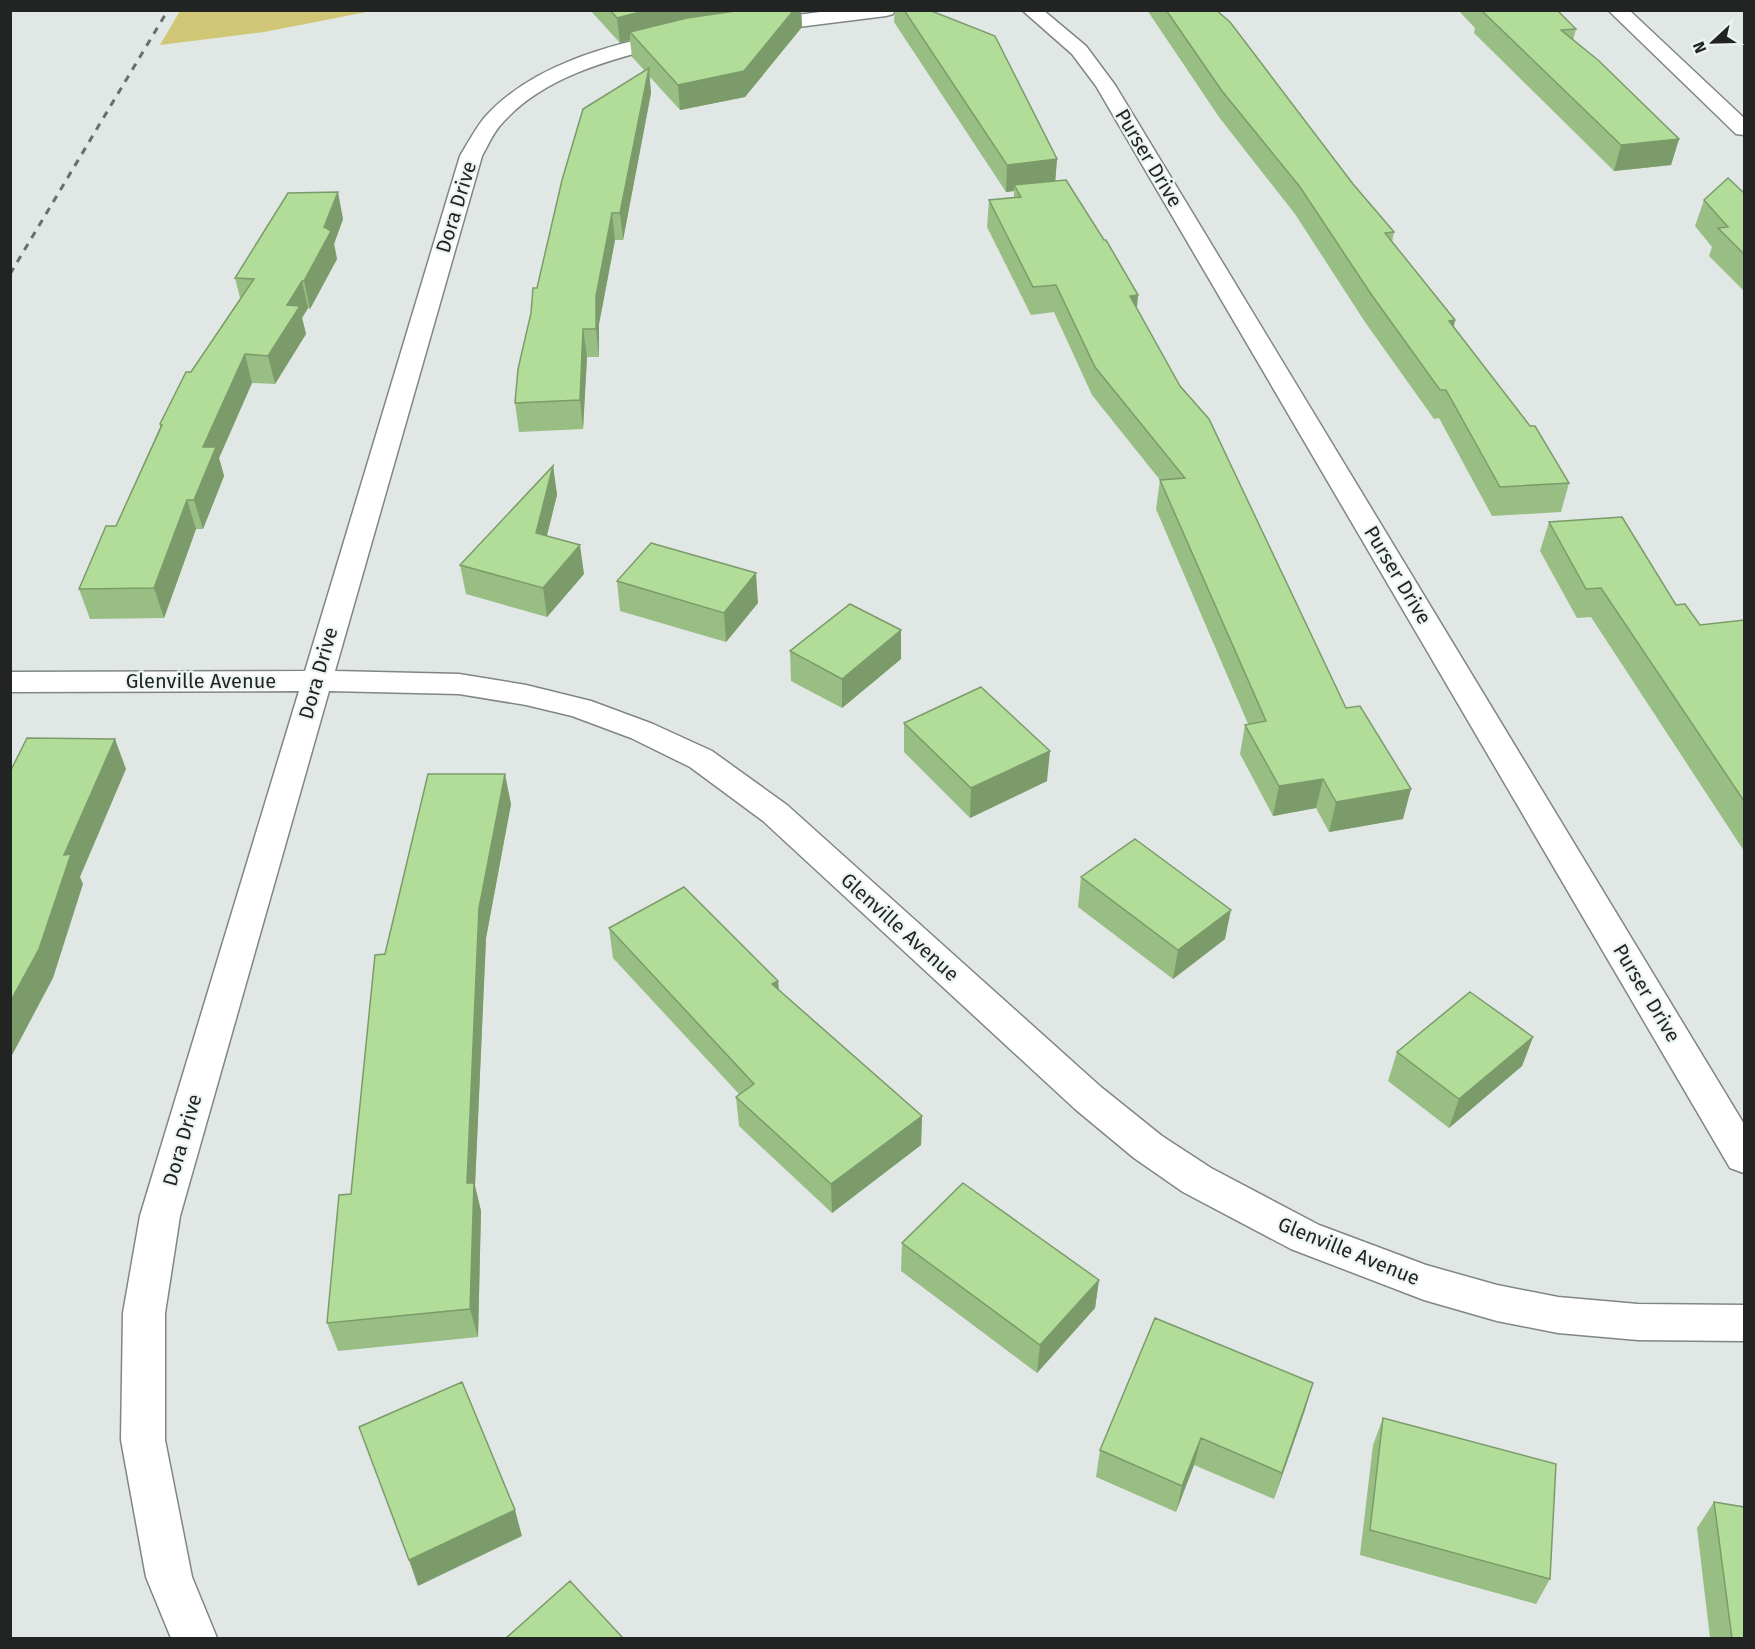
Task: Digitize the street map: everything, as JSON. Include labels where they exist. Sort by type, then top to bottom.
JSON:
[{"type":"street","name":"Dora Drive","points":[[194,1638],[169,1576],[143,1440],[144,1313],[160,1216],[315,681],[471,156],[490,123],[518,98],[557,76],[605,56],[651,42],[718,30],[886,10]]},
{"type":"street","name":"Purser Drive","points":[[1031,10],[1080,50],[1105,84],[1744,1157]]},
{"type":"street","points":[[1617,10],[1744,129]]},
{"type":"street","name":"Glenville Avenue","points":[[10,682],[315,681],[459,684],[525,694],[580,708],[642,731],[701,759],[775,813],[1088,1098],[1148,1147],[1197,1180],[1305,1237],[1424,1282],[1497,1303],[1558,1315],[1638,1322],[1744,1323]]},
{"type":"shaded area","points":[[180,11],[372,11],[264,32],[160,45]]},
{"type":"building","points":[[610,10],[648,10],[617,18]]},
{"type":"building","points":[[742,10],[794,10],[744,71],[678,85],[630,32],[687,18]]},
{"type":"building","points":[[904,10],[929,10],[995,36],[1057,159],[1007,165]]},
{"type":"building","points":[[1166,10],[1216,10],[1230,22],[1353,184],[1394,232],[1385,233],[1455,320],[1449,321],[1530,426],[1535,426],[1569,483],[1500,487],[1446,390],[1440,390],[1371,294],[1300,187],[1222,91]]},
{"type":"building","points":[[1481,10],[1557,10],[1576,29],[1561,30],[1598,60],[1679,139],[1621,145]]},
{"type":"building","points":[[649,68],[620,213],[612,213],[596,296],[596,329],[583,329],[580,400],[515,403],[518,369],[531,313],[533,288],[537,288],[562,180],[583,109]]},
{"type":"building","points":[[1728,178],[1744,193],[1744,254],[1718,228],[1728,227],[1704,200]]},
{"type":"building","points":[[1066,180],[1106,240],[1138,295],[1130,296],[1180,386],[1209,419],[1346,708],[1360,706],[1411,789],[1336,802],[1323,779],[1279,786],[1245,725],[1266,721],[1160,480],[1185,478],[1095,367],[1056,285],[1033,287],[989,200],[1021,197],[1014,185]]},
{"type":"building","points":[[338,192],[324,227],[331,231],[304,281],[287,305],[300,306],[268,356],[245,354],[203,447],[216,447],[194,500],[187,500],[154,588],[79,589],[106,526],[116,526],[162,425],[160,424],[186,372],[191,372],[254,279],[235,278],[288,193]]},
{"type":"building","points":[[553,466],[536,533],[580,545],[543,588],[460,565]]},
{"type":"building","points":[[1622,517],[1676,605],[1685,604],[1700,625],[1744,620],[1744,801],[1601,588],[1586,589],[1549,522]]},
{"type":"building","points":[[651,543],[756,573],[724,613],[617,581]]},
{"type":"building","points":[[850,604],[901,630],[842,679],[790,651]]},
{"type":"building","points":[[981,687],[1050,751],[971,788],[904,723]]},
{"type":"building","points":[[27,738],[115,739],[64,855],[71,854],[39,949],[10,1002],[10,772]]},
{"type":"building","points":[[428,774],[505,774],[479,908],[467,1183],[474,1183],[470,1309],[327,1323],[339,1195],[351,1194],[375,955],[385,954]]},
{"type":"building","points":[[1135,839],[1231,910],[1178,950],[1081,877]]},
{"type":"building","points":[[684,887],[778,981],[772,984],[922,1116],[831,1184],[736,1097],[754,1084],[609,928]]},
{"type":"building","points":[[1470,992],[1533,1037],[1459,1099],[1397,1052]]},
{"type":"building","points":[[963,1183],[1099,1280],[1040,1345],[902,1243]]},
{"type":"building","points":[[1155,1318],[1313,1383],[1282,1473],[1201,1438],[1182,1486],[1100,1450]]},
{"type":"building","points":[[462,1382],[515,1510],[409,1560],[359,1427]]},
{"type":"building","points":[[1383,1418],[1556,1464],[1550,1579],[1370,1530]]},
{"type":"building","points":[[1714,1502],[1744,1507],[1744,1638],[1732,1638]]},
{"type":"building","points":[[570,1581],[623,1638],[506,1638]]},
{"type":"railway","points":[[10,274],[168,10]]}]
